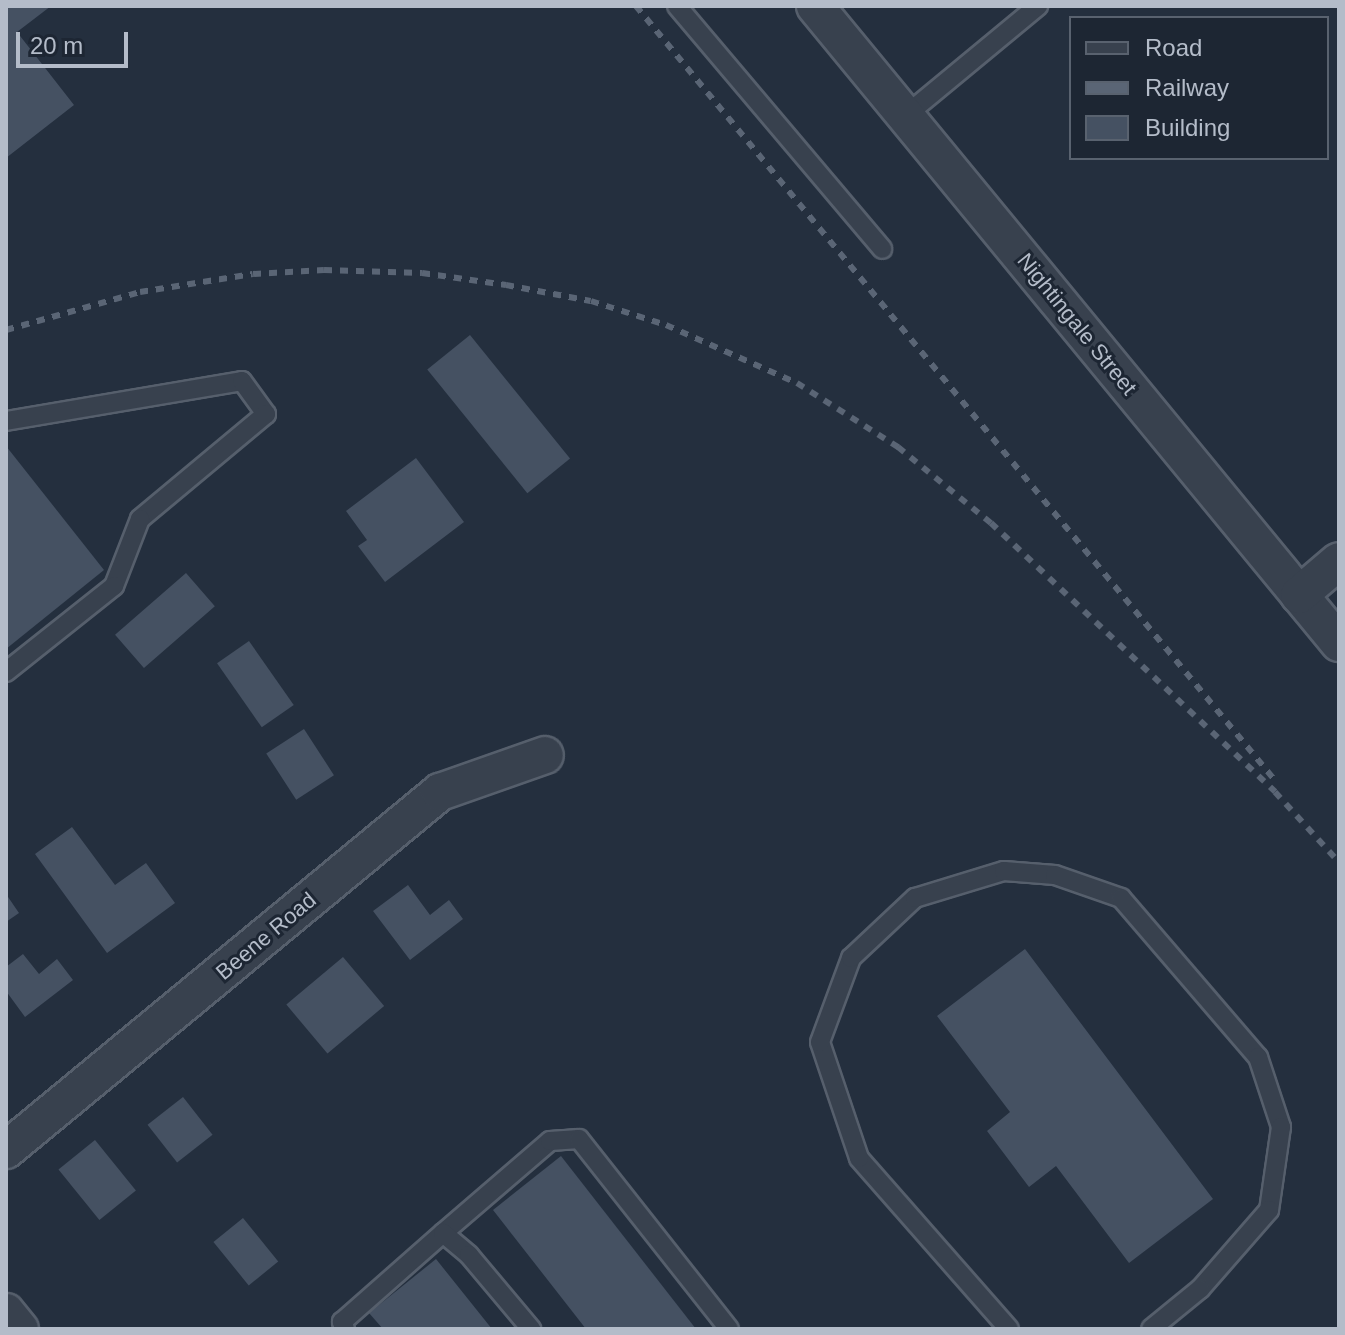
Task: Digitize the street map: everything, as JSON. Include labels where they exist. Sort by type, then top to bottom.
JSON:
[{"type":"street","name":"Nightingale Street","points":[[815,6],[1339,643]]},
{"type":"street","points":[[1299,595],[1339,561]]},
{"type":"street","name":"Beene Road","points":[[6,1150],[440,792],[545,755]]},
{"type":"street","points":[[6,1312],[20,1329]]},
{"type":"lane","points":[[677,6],[882,249]]},
{"type":"lane","points":[[905,116],[1038,6]]},
{"type":"lane","points":[[6,421],[242,381],[266,414],[140,519],[114,586],[6,672]]},
{"type":"lane","points":[[1009,1329],[859,1158],[820,1042],[851,958],[904,908],[915,898],[1004,871],[1055,875],[1121,898],[1258,1057],[1281,1127],[1269,1210],[1200,1289],[1151,1329]]},
{"type":"lane","points":[[345,1329],[342,1322],[550,1141],[579,1139],[729,1329]]},
{"type":"lane","points":[[443,1233],[469,1255],[531,1329]]},
{"type":"building","points":[[6,6],[51,6],[17,32],[74,105],[6,158]]},
{"type":"building","points":[[470,335],[570,459],[527,493],[427,370]]},
{"type":"building","points":[[6,446],[104,570],[6,649]]},
{"type":"building","points":[[416,458],[464,522],[385,582],[358,546],[367,540],[346,511]]},
{"type":"building","points":[[186,573],[215,606],[144,668],[115,635]]},
{"type":"building","points":[[249,641],[294,705],[262,727],[217,663]]},
{"type":"building","points":[[304,729],[334,775],[296,800],[266,754]]},
{"type":"building","points":[[72,827],[115,885],[146,863],[175,903],[107,953],[35,854]]},
{"type":"building","points":[[408,885],[430,915],[449,900],[463,919],[410,960],[373,911]]},
{"type":"building","points":[[6,894],[19,913],[6,922]]},
{"type":"building","points":[[1025,949],[1213,1199],[1129,1263],[1056,1166],[1029,1187],[987,1131],[1010,1112],[937,1016]]},
{"type":"building","points":[[23,954],[39,974],[57,959],[73,980],[25,1017],[6,991],[6,967]]},
{"type":"building","points":[[343,957],[384,1006],[327,1054],[286,1005]]},
{"type":"building","points":[[183,1097],[213,1135],[177,1163],[148,1125]]},
{"type":"building","points":[[95,1140],[136,1191],[99,1220],[58,1170]]},
{"type":"building","points":[[561,1156],[696,1329],[586,1329],[493,1210]]},
{"type":"building","points":[[243,1218],[278,1262],[249,1285],[213,1242]]},
{"type":"building","points":[[436,1259],[492,1329],[383,1329],[369,1313]]},
{"type":"railway","points":[[636,6],[1273,778]]},
{"type":"railway","points":[[6,330],[140,292],[253,274],[324,270],[422,273],[506,285],[591,301],[666,325],[797,383],[898,447],[991,523],[1275,792],[1339,862]]}]
